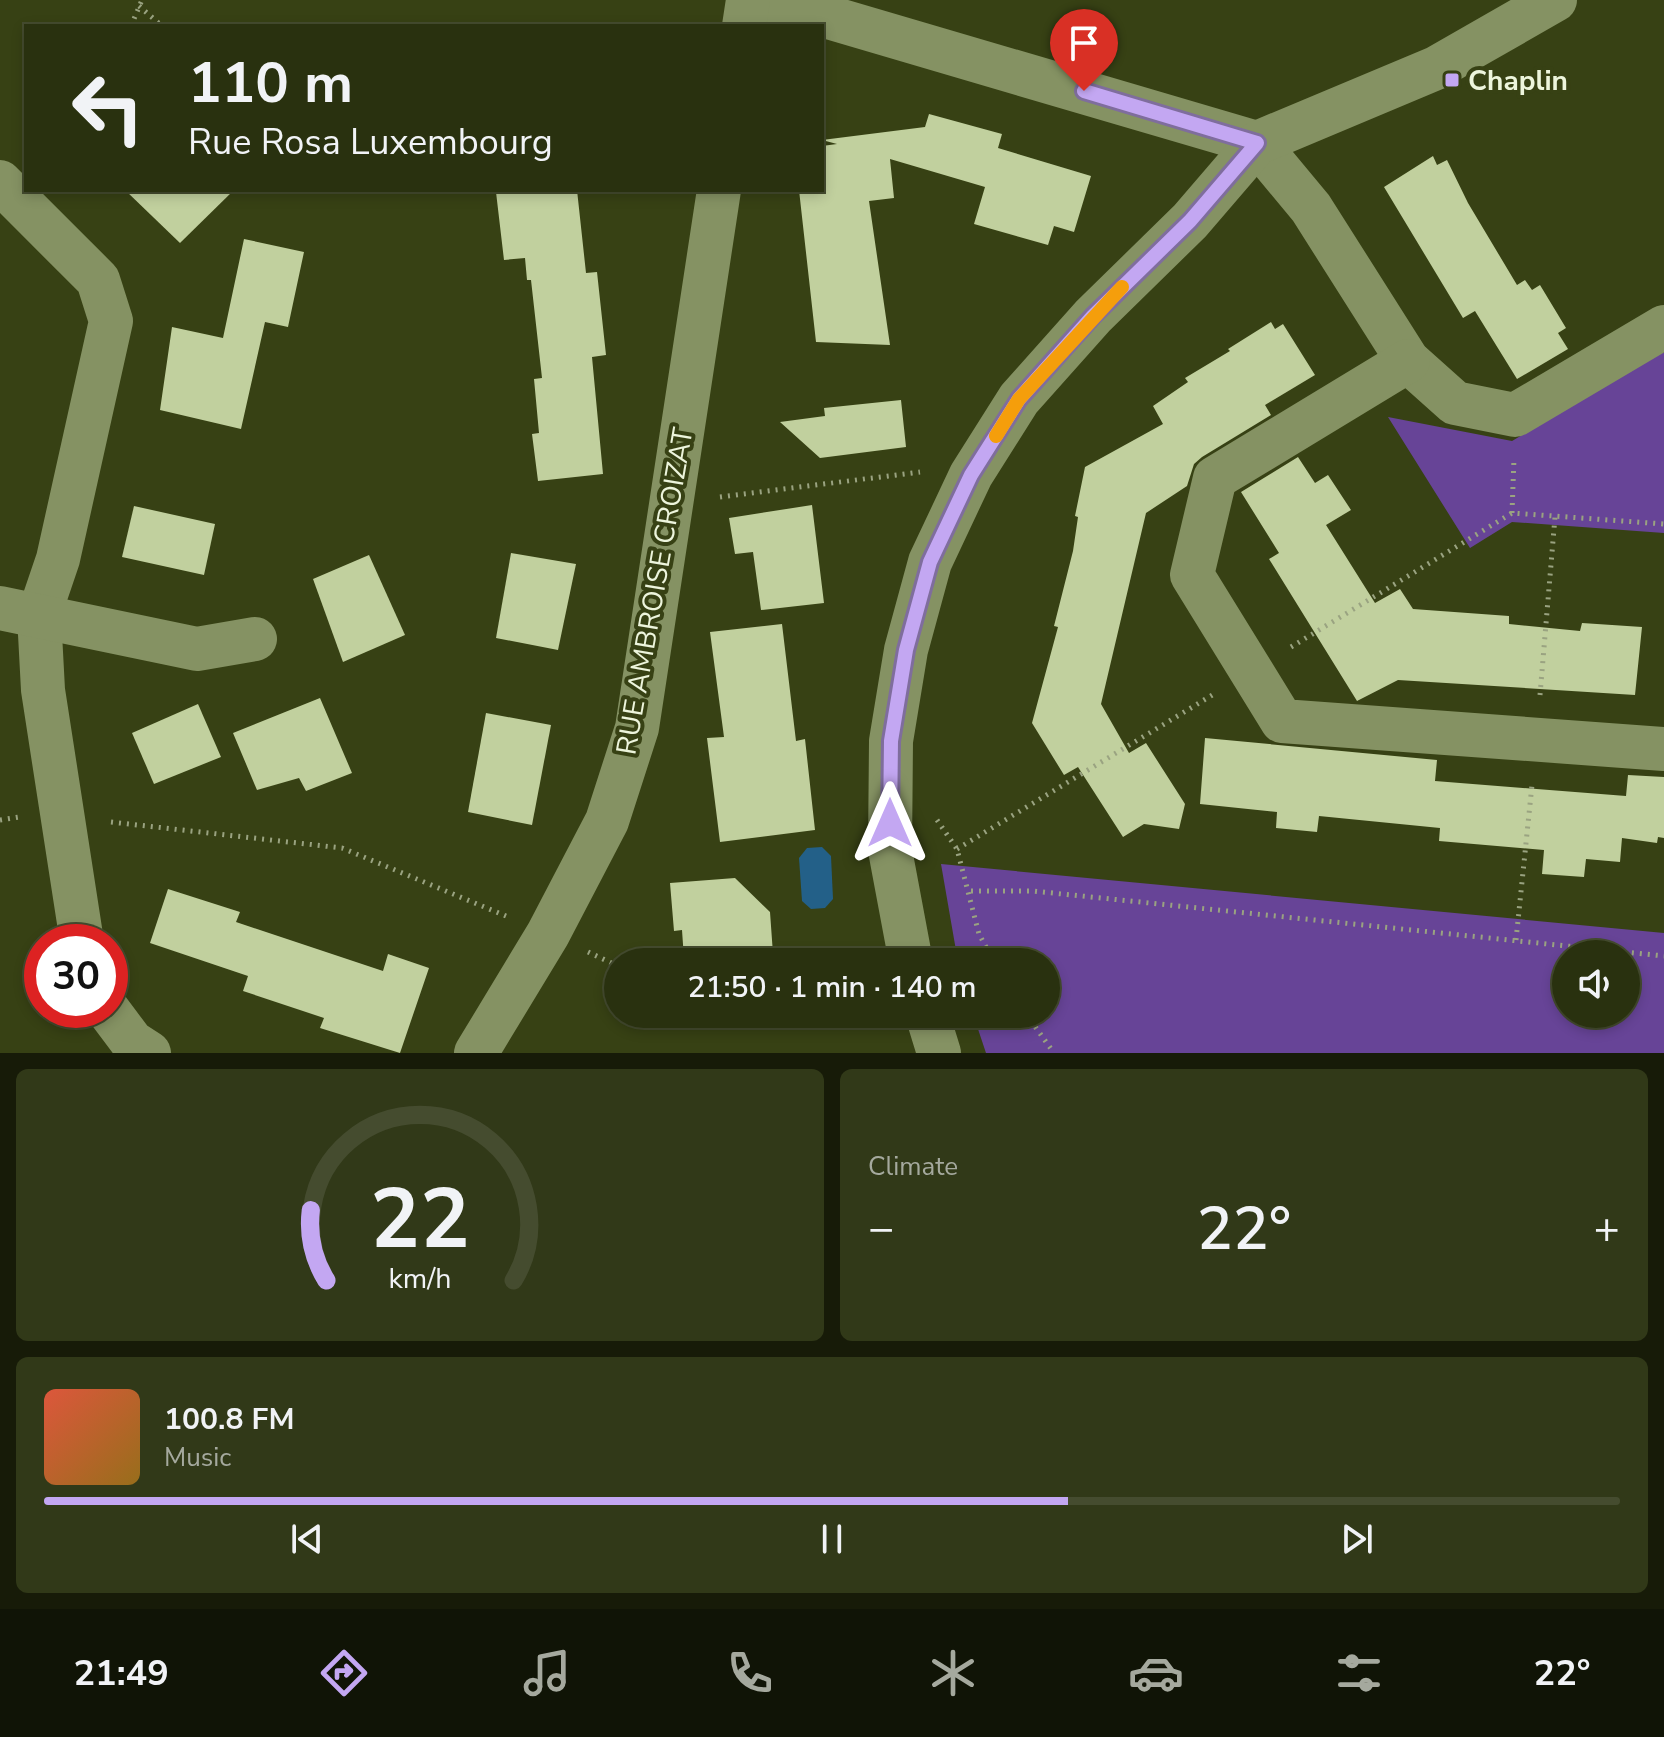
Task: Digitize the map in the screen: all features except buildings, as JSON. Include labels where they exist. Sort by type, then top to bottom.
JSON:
[{"type":"street","points":[[744,24],[748,0]]},
{"type":"street","points":[[770,0],[1257,143],[1311,208],[1408,361],[1455,403],[1515,415],[1664,327]]},
{"type":"street","points":[[908,948],[890,850],[891,741],[906,650],[930,562],[971,475],[1019,399],[1093,316],[1190,221],[1257,143],[1436,68],[1555,0]]},
{"type":"street","points":[[0,182],[98,280],[111,321],[58,559],[19,612]]},
{"type":"street","name":"RUE AMBROISE CROIZAT","points":[[476,1053],[548,934],[607,821],[637,728],[719,192]]},
{"type":"street","points":[[1408,361],[1215,478],[1192,575],[1282,721],[1664,749]]},
{"type":"street","points":[[19,612],[197,649],[255,639]]},
{"type":"street","points":[[19,612],[43,690],[79,924]]},
{"type":"street","points":[[122,1028],[132,1042],[149,1053]]},
{"type":"street","points":[[931,1028],[939,1053]]},
{"type":"path","points":[[132,24],[141,3],[160,24]]},
{"type":"path","points":[[1512,513],[1515,415]]},
{"type":"path","points":[[671,503],[936,470],[971,475]]},
{"type":"path","points":[[957,849],[1512,513],[1664,524]]},
{"type":"path","points":[[0,820],[61,810],[103,822],[342,848],[604,960]]},
{"type":"path","points":[[935,817],[957,849],[971,891],[979,934],[986,948]]},
{"type":"path","points":[[971,891],[1033,891],[1664,956]]},
{"type":"path","points":[[1036,1028],[1054,1053]]},
{"type":"shaded area","points":[[1664,353],[1664,533],[1512,522],[1470,548],[1388,417],[1512,441]]},
{"type":"shaded area","points":[[941,864],[1664,933],[1664,1053],[986,1053],[978,1028],[1060,1028],[1060,948],[956,948]]},
{"type":"water","points":[[822,847],[831,856],[833,899],[825,908],[811,909],[802,901],[799,858],[807,848]]},
{"type":"slow traffic","points":[[996,436],[1019,399],[1122,287]]},
{"type":"place","name":"Chaplin","points":[[1452,80]]},
{"type":"route","points":[[890,823],[891,741],[906,650],[930,562],[971,475],[1019,399],[1093,316],[1190,221],[1257,143],[1084,91]]}]
